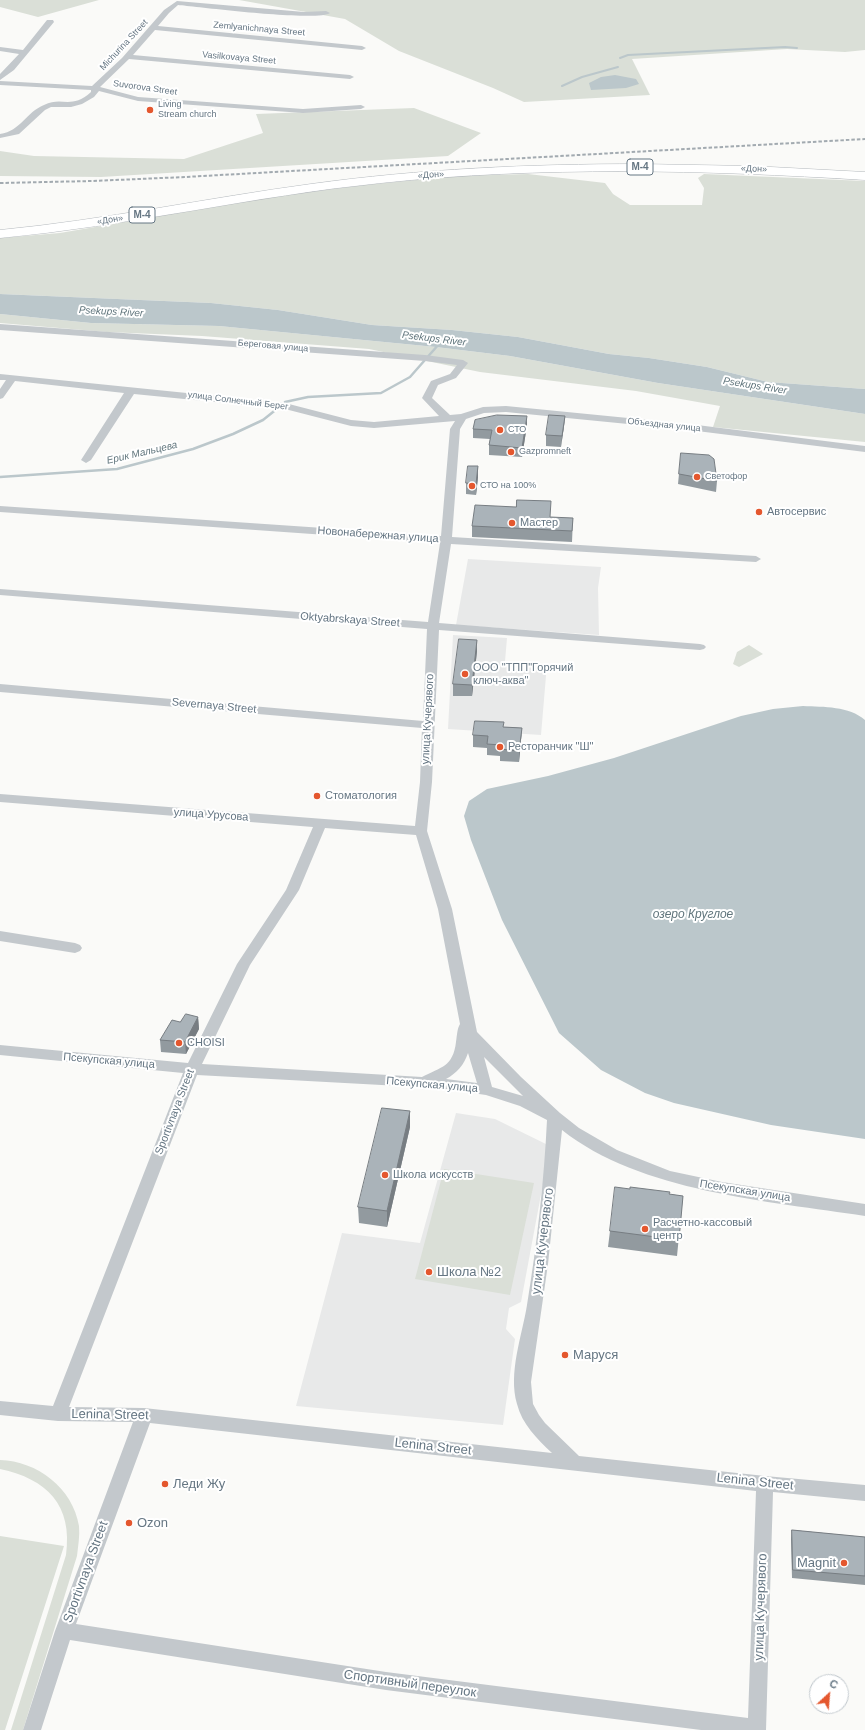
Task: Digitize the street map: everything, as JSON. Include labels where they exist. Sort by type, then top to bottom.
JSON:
[{"type":"highway","name":"«Дон»","points":[[0,234],[42,230],[283,192],[414,176],[555,168],[674,167],[794,171],[865,176]]},
{"type":"street","name":"Michurina Street","points":[[1,136],[11,135],[19,130],[50,104],[72,105],[90,98],[95,92],[94,88],[113,73],[153,28],[169,7],[177,3],[304,14],[326,13]]},
{"type":"street","points":[[0,78],[50,22]]},
{"type":"street","name":"Zemlyanichnaya Street","points":[[153,28],[362,48]]},
{"type":"street","points":[[0,49],[24,52]]},
{"type":"street","name":"Vasilkovaya Street","points":[[127,58],[350,78]]},
{"type":"street","name":"Suvorova Street","points":[[0,83],[94,88],[138,99],[178,103],[303,111],[360,108]]},
{"type":"street","name":"Береговая улица","points":[[0,327],[205,340],[426,358],[463,363],[453,376],[434,383],[427,398],[448,418]]},
{"type":"street","name":"улица Солнечный Берег","points":[[0,377],[285,406],[351,423],[374,425],[462,417]]},
{"type":"street","points":[[0,396],[12,378]]},
{"type":"street","points":[[86,460],[131,390]]},
{"type":"street","name":"Объездная улица","points":[[462,417],[483,410],[506,409],[689,427],[865,449]]},
{"type":"street","name":"улица Кучерявого","points":[[462,417],[455,429],[446,540],[433,626],[422,831],[445,909],[466,1018],[486,1090]]},
{"type":"street","name":"Новонабережная улица","points":[[0,509],[446,540],[756,558]]},
{"type":"street","name":"Oktyabrskaya Street","points":[[0,592],[700,647]]},
{"type":"street","name":"Severnaya Street","points":[[0,688],[428,725]]},
{"type":"street","name":"улица Урусова","points":[[0,798],[422,831]]},
{"type":"street","name":"Sportivnaya Street","points":[[58,1414],[192,1069],[244,964],[292,890],[321,823]]},
{"type":"street","points":[[0,936],[75,948]]},
{"type":"street","name":"улица Кучерявого","points":[[415,1082],[444,1074],[457,1063],[464,1047],[466,1018]]},
{"type":"street","name":"улица Кучерявого","points":[[471,1034],[505,1070],[555,1117],[554,1139],[535,1305],[522,1383],[525,1405],[536,1424],[551,1441],[576,1463]]},
{"type":"street","name":"Псекупская улица","points":[[0,1050],[192,1069],[415,1082],[486,1090],[525,1102],[555,1117],[574,1132],[626,1161],[668,1176],[722,1188],[865,1210]]},
{"type":"street","name":"Lenina Street","points":[[0,1408],[58,1414],[144,1415],[765,1484],[865,1493]]},
{"type":"street","name":"Sportivnaya Street","points":[[32,1730],[64,1631],[144,1415]]},
{"type":"street","name":"улица Кучерявого","points":[[758,1729],[765,1484]]},
{"type":"street","name":"Спортивный переулок","points":[[64,1631],[386,1681],[758,1729]]},
{"type":"shaded area","points":[[0,0],[99,0],[38,17],[0,7]]},
{"type":"shaded area","points":[[239,0],[865,0],[865,50],[845,52],[787,49],[632,59],[650,95],[524,102],[493,88],[399,51],[345,19]]},
{"type":"shaded area","points":[[414,108],[481,133],[448,156],[101,177],[0,176],[0,151],[34,156],[184,159],[263,133],[256,114]]},
{"type":"shaded area","points":[[528,174],[605,183],[613,194],[630,205],[702,205],[704,188],[698,178],[704,174],[865,181],[865,389],[768,382],[707,367],[649,358],[609,354],[518,337],[452,330],[372,325],[278,310],[211,303],[0,294],[0,238],[60,233],[264,198],[364,185],[458,176]]},
{"type":"shaded area","points":[[0,314],[91,323],[219,326],[436,347],[510,356],[658,383],[865,414],[865,442],[713,427],[720,406],[636,391],[480,372],[369,349],[202,336],[107,332],[0,323]]},
{"type":"shaded area","points":[[468,559],[601,567],[598,588],[599,635],[456,625]]},
{"type":"shaded area","name":"ООО \"ТПП\"Горячий ключ-аква\"","points":[[453,635],[507,638],[505,661],[547,664],[541,735],[448,729]]},
{"type":"shaded area","points":[[749,645],[763,654],[739,667],[733,664],[737,652]]},
{"type":"shaded area","name":"Школа №2","points":[[456,1113],[495,1119],[550,1146],[521,1302],[509,1308],[506,1329],[515,1339],[503,1425],[296,1406],[342,1233],[420,1243]]},
{"type":"shaded area","points":[[444,1169],[534,1183],[510,1295],[415,1279]]},
{"type":"shaded area","points":[[0,1460],[27,1465],[40,1471],[51,1479],[69,1500],[75,1512],[79,1526],[77,1556],[23,1730],[11,1730],[66,1555],[67,1537],[61,1508],[53,1497],[43,1487],[31,1480],[0,1469]]},
{"type":"shaded area","points":[[0,1536],[64,1546],[5,1730],[0,1730]]},
{"type":"water","points":[[615,75],[636,79],[639,84],[626,88],[591,90],[589,83],[601,77]]},
{"type":"water","name":"Psekups River","points":[[0,294],[211,303],[278,310],[372,325],[452,330],[518,337],[609,354],[649,358],[707,367],[768,382],[865,389],[865,414],[658,383],[510,356],[436,347],[219,326],[91,323],[0,314]]},
{"type":"water","name":"озеро Круглое","points":[[803,706],[836,708],[852,712],[865,720],[865,1139],[771,1125],[674,1103],[645,1093],[601,1070],[559,1033],[502,920],[471,840],[464,816],[469,801],[487,789],[548,776],[614,758],[741,716],[773,709]]},
{"type":"building","points":[[497,415],[527,416],[522,448],[489,445],[492,430],[473,429],[475,420]]},
{"type":"building","points":[[549,415],[565,416],[562,436],[546,435]]},
{"type":"building","points":[[681,453],[709,455],[714,459],[717,481],[679,474]]},
{"type":"building","points":[[468,466],[478,466],[476,484],[466,483]]},
{"type":"building","points":[[517,500],[551,501],[550,517],[573,518],[572,531],[472,526],[475,505],[516,507]]},
{"type":"building","name":"ООО \"ТПП\"Горячий ключ-аква\"","points":[[459,639],[477,640],[472,685],[453,684]]},
{"type":"building","points":[[475,721],[504,722],[503,727],[522,728],[519,751],[500,749],[501,745],[487,744],[488,736],[473,735]]},
{"type":"building","points":[[186,1014],[198,1017],[185,1042],[160,1040],[172,1020],[180,1022]]},
{"type":"building","name":"Школа искусств","points":[[382,1108],[410,1111],[387,1211],[358,1207]]},
{"type":"building","name":"Расчетно-кассовый центр","points":[[615,1187],[630,1189],[630,1187],[670,1192],[669,1194],[683,1196],[679,1240],[610,1231]]},
{"type":"building","points":[[792,1530],[865,1537],[865,1576],[793,1570]]},
{"type":"waterway","points":[[620,58],[628,55],[785,47],[797,48]]},
{"type":"waterway","points":[[562,86],[582,77],[618,67]]},
{"type":"waterway","name":"Ерик Мальцева","points":[[285,402],[308,397],[381,393],[410,377],[439,344]]},
{"type":"waterway","name":"Ерик Мальцева","points":[[0,477],[117,469],[193,449],[233,434],[263,420],[278,408]]},
{"type":"railway","points":[[0,183],[185,177],[865,139]]},
{"type":"place","name":"Living Stream church","points":[[150,110]]},
{"type":"place","name":"СТО","points":[[500,430]]},
{"type":"place","name":"Gazpromneft","points":[[511,452]]},
{"type":"place","name":"Светофор","points":[[697,477]]},
{"type":"place","name":"СТО на 100%","points":[[472,486]]},
{"type":"place","name":"Автосервис","points":[[759,512]]},
{"type":"place","name":"Мастер","points":[[512,523]]},
{"type":"place","name":"ООО \"ТПП\"Горячий ключ-аква\"","points":[[465,674]]},
{"type":"place","name":"Ресторанчик \"Ш\"","points":[[500,747]]},
{"type":"place","name":"Стоматология","points":[[317,796]]},
{"type":"place","name":"CHOISI","points":[[179,1043]]},
{"type":"place","name":"Школа искусств","points":[[385,1175]]},
{"type":"place","name":"Расчетно-кассовый центр","points":[[645,1229]]},
{"type":"place","name":"Школа №2","points":[[429,1272]]},
{"type":"place","name":"Маруся","points":[[565,1355]]},
{"type":"place","name":"Леди Жу","points":[[165,1484]]},
{"type":"place","name":"Ozon","points":[[129,1523]]},
{"type":"place","name":"Magnit","points":[[844,1563]]}]
